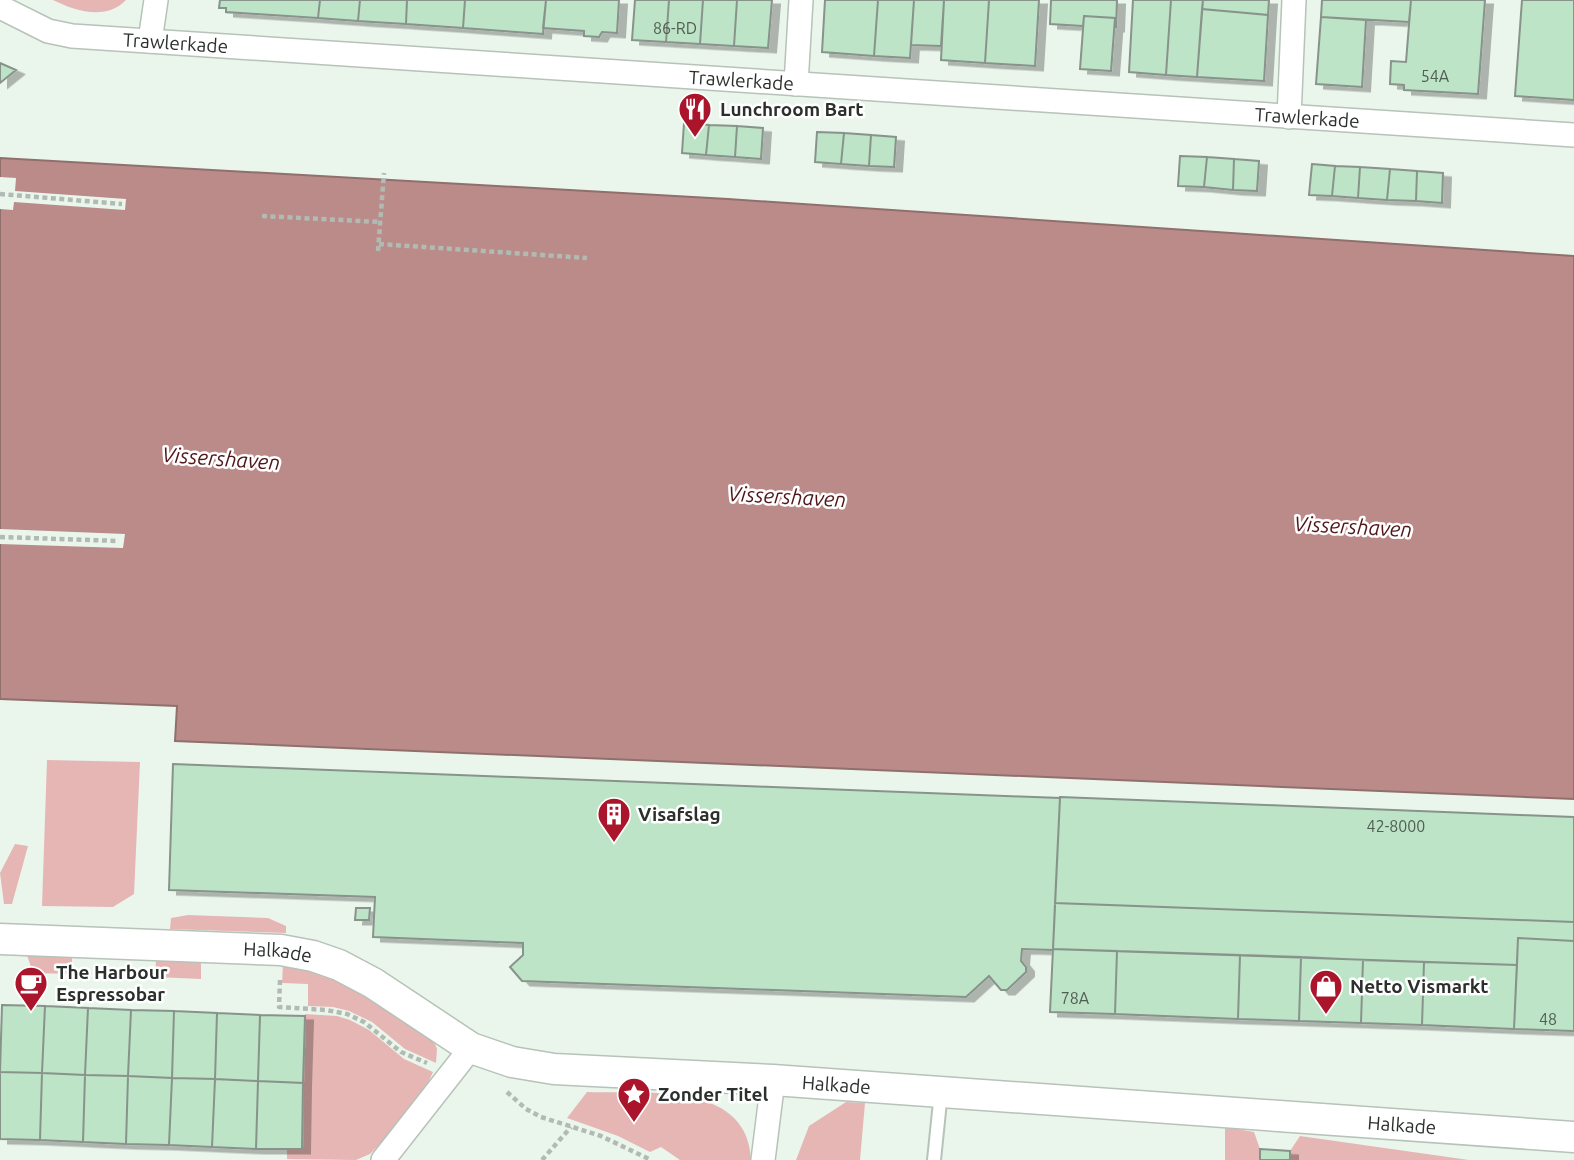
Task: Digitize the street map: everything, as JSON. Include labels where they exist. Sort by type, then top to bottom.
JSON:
[{"type":"street","points":[[150,41],[156,0]]},
{"type":"street","points":[[796,83],[800,0]]},
{"type":"street","points":[[1289,117],[1294,0]]},
{"type":"street","name":"Trawlerkade","points":[[0,8],[60,35],[1574,135]]},
{"type":"street","name":"Halkade","points":[[0,939],[281,950],[313,957],[339,965],[373,983],[471,1048],[512,1062],[554,1069],[773,1080],[1574,1137]]},
{"type":"street","points":[[383,1160],[471,1048]]},
{"type":"street","points":[[763,1160],[773,1080]]},
{"type":"lane","points":[[934,1160],[941,1092]]},
{"type":"path","points":[[378,251],[384,173]]},
{"type":"path","points":[[0,194],[122,204]]},
{"type":"path","points":[[262,216],[381,222]]},
{"type":"path","points":[[379,244],[587,258]]},
{"type":"path","points":[[0,537],[118,541]]},
{"type":"path","points":[[279,1007],[347,1014],[364,1023],[401,1052],[451,1074]]},
{"type":"path","points":[[506,1091],[526,1109],[541,1117],[601,1136],[650,1160]]},
{"type":"path","points":[[542,1160],[571,1127]]},
{"type":"shaded area","points":[[53,0],[126,0],[109,10],[90,12]]},
{"type":"shaded area","points":[[47,760],[140,762],[134,894],[113,907],[42,906]]},
{"type":"shaded area","points":[[15,844],[28,846],[12,904],[4,904],[0,873]]},
{"type":"shaded area","points":[[188,915],[268,918],[286,926],[286,933],[170,929],[171,918]]},
{"type":"shaded area","points":[[27,955],[72,956],[72,974],[33,973]]},
{"type":"shaded area","points":[[156,960],[201,961],[201,979],[155,977]]},
{"type":"shaded area","points":[[283,964],[336,977],[433,1039],[437,1049],[436,1063],[405,1049],[372,1022],[349,1011],[308,1006],[308,984],[282,983]]},
{"type":"shaded area","points":[[305,1014],[337,1016],[350,1020],[369,1030],[404,1059],[433,1072],[428,1083],[381,1143],[370,1154],[356,1160],[287,1159],[287,1149],[302,1149]]},
{"type":"shaded area","points":[[587,1092],[663,1093],[713,1104],[732,1116],[745,1134],[751,1160],[680,1160],[661,1147],[650,1152],[618,1136],[567,1118]]},
{"type":"shaded area","points":[[846,1102],[865,1103],[860,1160],[796,1160],[809,1126]]},
{"type":"shaded area","points":[[1225,1127],[1254,1132],[1260,1149],[1260,1160],[1225,1160]]},
{"type":"shaded area","points":[[1300,1136],[1469,1160],[1290,1160],[1290,1151]]},
{"type":"water","name":"Vissershaven","points":[[0,158],[728,199],[1574,256],[1574,799],[175,741],[177,706],[0,699]]},
{"type":"pier","points":[[0,177],[16,178],[15,191],[126,199],[125,210],[14,202],[13,210],[0,209]]},
{"type":"pier","points":[[0,529],[125,534],[123,548],[0,544]]},
{"type":"building","points":[[220,0],[320,0],[318,18],[226,12],[226,8],[219,8]]},
{"type":"building","points":[[320,0],[360,0],[358,21],[318,18]]},
{"type":"building","points":[[360,0],[407,0],[406,24],[358,21]]},
{"type":"building","points":[[407,0],[465,0],[463,28],[406,24]]},
{"type":"building","points":[[465,0],[546,0],[543,34],[463,28]]},
{"type":"building","points":[[546,0],[619,0],[617,33],[602,32],[599,37],[584,36],[584,31],[543,28]]},
{"type":"building","points":[[635,0],[669,0],[666,42],[632,40]]},
{"type":"building","points":[[669,0],[703,0],[700,44],[666,42]]},
{"type":"building","points":[[703,0],[737,0],[734,46],[700,44]]},
{"type":"building","points":[[737,0],[772,0],[768,48],[734,46]]},
{"type":"building","points":[[825,0],[878,0],[874,56],[822,52]]},
{"type":"building","points":[[878,0],[914,0],[910,58],[874,56]]},
{"type":"building","points":[[914,0],[944,0],[941,46],[911,45]]},
{"type":"building","points":[[944,0],[989,0],[985,63],[941,60]]},
{"type":"building","points":[[989,0],[1039,0],[1035,66],[985,63]]},
{"type":"building","points":[[1051,0],[1117,0],[1116,28],[1115,18],[1084,16],[1083,26],[1050,24]]},
{"type":"building","points":[[1133,0],[1171,0],[1166,75],[1129,72]]},
{"type":"building","points":[[1171,0],[1203,0],[1197,77],[1166,75]]},
{"type":"building","points":[[1203,0],[1269,0],[1268,15],[1202,9]]},
{"type":"building","points":[[1322,0],[1411,0],[1409,22],[1321,17]]},
{"type":"building","points":[[1411,0],[1485,0],[1478,94],[1404,90],[1404,85],[1390,84],[1391,61],[1406,62]]},
{"type":"building","points":[[1522,0],[1574,0],[1574,100],[1515,96]]},
{"type":"building","points":[[1202,9],[1268,15],[1264,81],[1197,77]]},
{"type":"building","points":[[1084,16],[1115,18],[1111,71],[1080,69]]},
{"type":"building","points":[[1321,17],[1366,20],[1362,87],[1316,84]]},
{"type":"building","points":[[0,63],[16,70],[0,83]]},
{"type":"building","name":"Lunchroom Bart","points":[[684,123],[709,125],[706,155],[682,153]]},
{"type":"building","points":[[709,125],[737,126],[735,157],[706,155]]},
{"type":"building","points":[[737,126],[763,128],[761,159],[735,157]]},
{"type":"building","points":[[817,132],[844,133],[841,164],[815,162]]},
{"type":"building","points":[[844,133],[871,135],[869,166],[841,164]]},
{"type":"building","points":[[871,135],[896,137],[894,167],[869,166]]},
{"type":"building","points":[[1180,156],[1207,157],[1204,187],[1178,186]]},
{"type":"building","points":[[1207,157],[1234,159],[1233,190],[1204,187]]},
{"type":"building","points":[[1234,159],[1259,161],[1257,191],[1233,190]]},
{"type":"building","points":[[1312,164],[1335,166],[1332,196],[1309,195]]},
{"type":"building","points":[[1335,166],[1360,167],[1358,198],[1332,196]]},
{"type":"building","points":[[1360,167],[1390,169],[1387,200],[1358,198]]},
{"type":"building","points":[[1390,169],[1417,171],[1416,201],[1387,200]]},
{"type":"building","points":[[1417,171],[1443,173],[1442,203],[1416,201]]},
{"type":"building","name":"Visafslag","points":[[173,764],[1060,798],[1053,950],[1022,949],[1021,961],[1026,972],[1007,990],[1001,990],[989,976],[966,997],[522,981],[510,967],[523,955],[523,943],[373,937],[375,897],[169,890]]},
{"type":"building","points":[[1060,797],[1574,817],[1574,922],[1055,903]]},
{"type":"building","points":[[1055,903],[1574,922],[1574,941],[1518,938],[1517,965],[1053,949]]},
{"type":"building","points":[[356,908],[370,908],[369,920],[355,920]]},
{"type":"building","points":[[1518,938],[1574,941],[1574,1031],[1514,1029]]},
{"type":"building","points":[[1053,949],[1117,951],[1115,1014],[1050,1012]]},
{"type":"building","points":[[1117,951],[1240,955],[1238,1019],[1115,1014]]},
{"type":"building","points":[[1240,955],[1301,957],[1299,1021],[1238,1019]]},
{"type":"building","points":[[1301,957],[1363,960],[1361,1023],[1299,1021]]},
{"type":"building","points":[[1363,960],[1424,962],[1422,1025],[1361,1023]]},
{"type":"building","points":[[1424,962],[1517,965],[1514,1029],[1422,1025]]},
{"type":"building","points":[[2,1005],[45,1006],[42,1073],[0,1072]]},
{"type":"building","points":[[45,1006],[88,1008],[85,1075],[42,1073]]},
{"type":"building","points":[[88,1008],[131,1010],[128,1076],[85,1075]]},
{"type":"building","points":[[131,1010],[174,1011],[172,1078],[128,1076]]},
{"type":"building","points":[[174,1011],[217,1013],[215,1079],[172,1078]]},
{"type":"building","points":[[217,1013],[260,1015],[258,1081],[215,1079]]},
{"type":"building","points":[[260,1015],[305,1016],[303,1083],[258,1081]]},
{"type":"building","points":[[0,1072],[42,1073],[40,1140],[0,1139]]},
{"type":"building","points":[[42,1073],[85,1075],[83,1142],[40,1140]]},
{"type":"building","points":[[85,1075],[128,1076],[126,1144],[83,1142]]},
{"type":"building","points":[[128,1076],[172,1078],[169,1145],[126,1144]]},
{"type":"building","points":[[172,1078],[215,1079],[212,1147],[169,1145]]},
{"type":"building","points":[[215,1079],[258,1081],[256,1149],[212,1147]]},
{"type":"building","points":[[258,1081],[303,1083],[302,1149],[256,1149]]},
{"type":"building","points":[[1260,1149],[1290,1151],[1290,1160],[1260,1160]]},
{"type":"place","name":"Lunchroom Bart","points":[[695,139]]},
{"type":"place","name":"Visafslag","points":[[614,844]]},
{"type":"place","name":"The Harbour Espressobar","points":[[31,1013]]},
{"type":"place","name":"Netto Vismarkt","points":[[1326,1016]]},
{"type":"place","name":"Zonder Titel","points":[[634,1124]]}]
